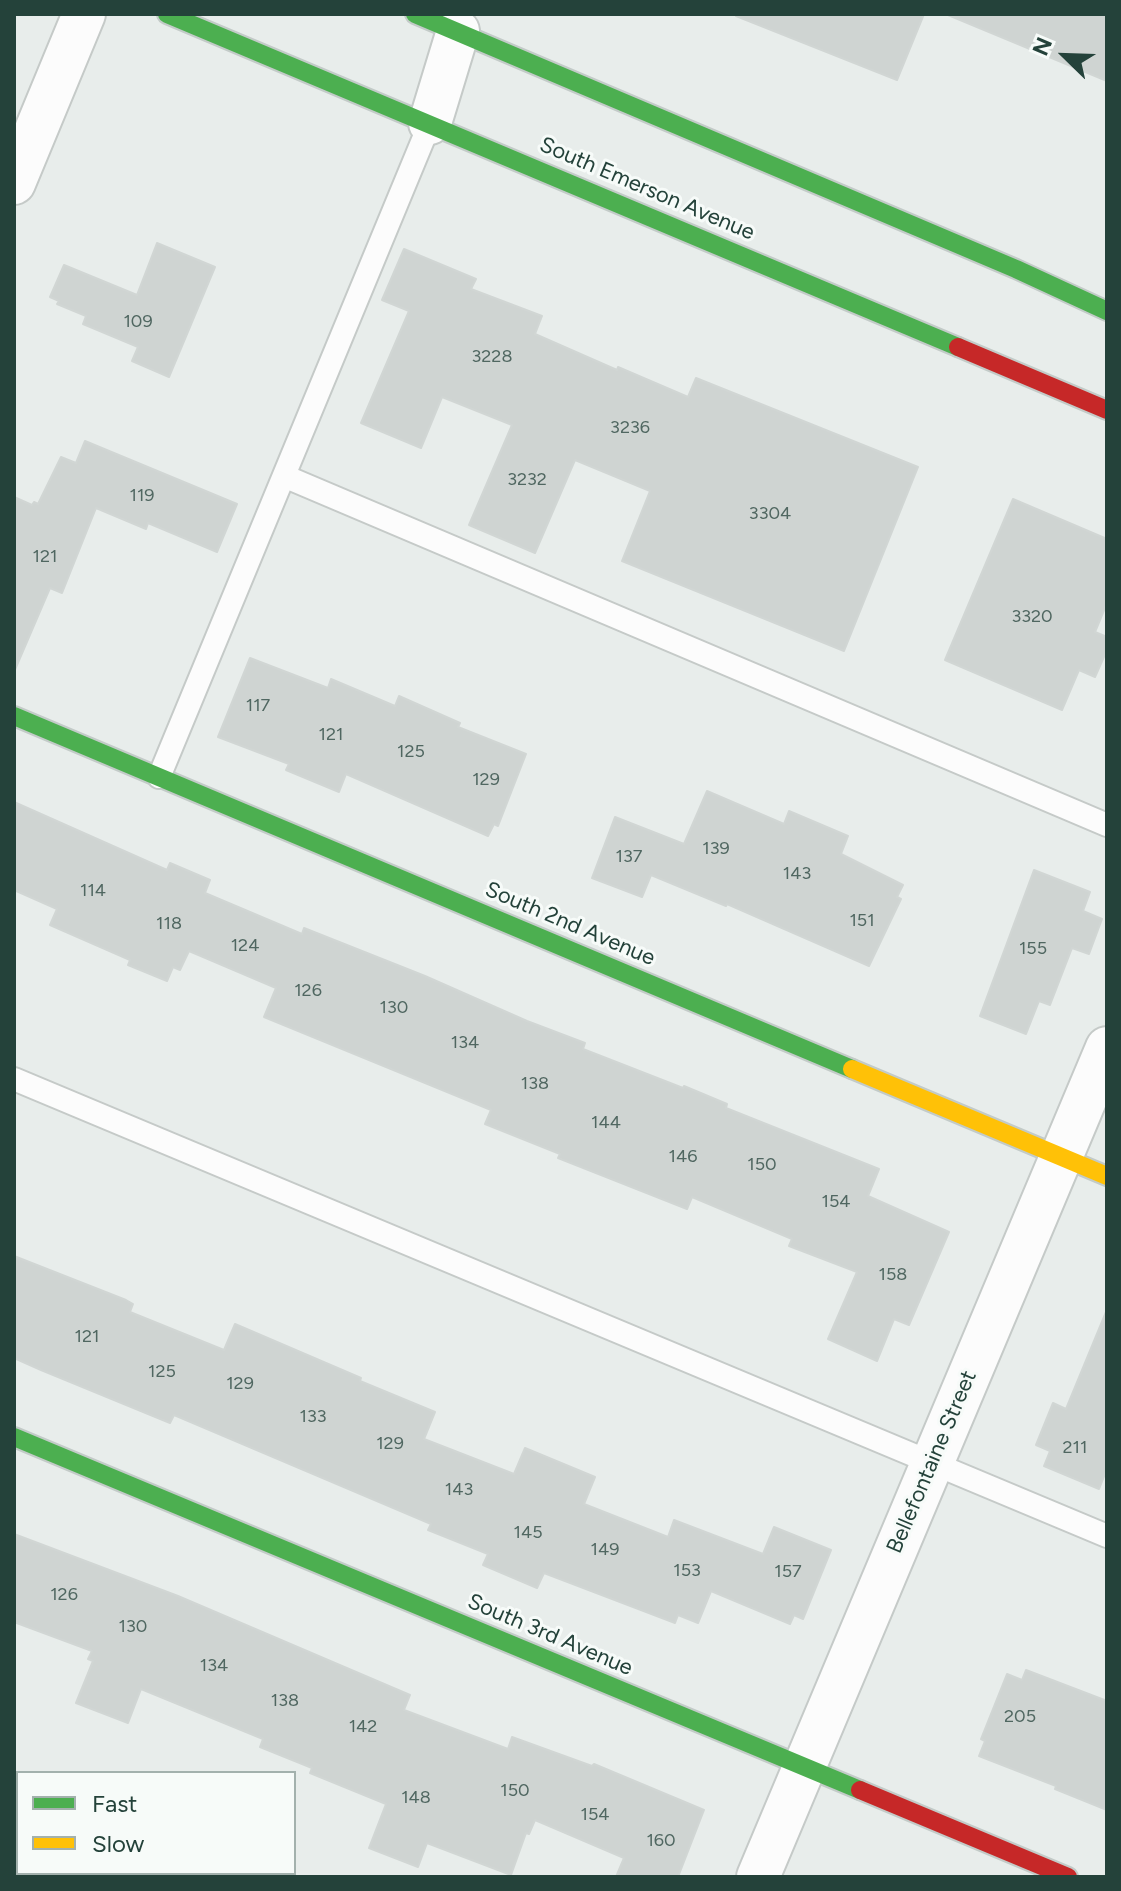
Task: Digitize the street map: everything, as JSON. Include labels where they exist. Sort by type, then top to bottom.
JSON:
[{"type":"street","points":[[14,183],[84,14]]},
{"type":"street","name":"South Emerson Avenue","points":[[167,14],[1107,410]]},
{"type":"street","points":[[415,14],[461,23],[1107,311]]},
{"type":"street","points":[[430,123],[461,23]]},
{"type":"street","name":"South 2nd Avenue","points":[[14,716],[1107,1176]]},
{"type":"street","name":"Bellefontaine Street","points":[[758,1877],[1107,1048]]},
{"type":"street","name":"South 3rd Avenue","points":[[14,1437],[1068,1877]]},
{"type":"lane","points":[[159,777],[430,123]]},
{"type":"lane","points":[[284,476],[1107,825]]},
{"type":"lane","points":[[14,1079],[1107,1536]]},
{"type":"building","points":[[737,14],[924,14],[897,80]]},
{"type":"building","points":[[948,14],[1107,14],[1107,81],[948,15]]},
{"type":"building","points":[[157,243],[215,267],[169,377],[132,361],[138,347],[83,324],[86,316],[57,304],[59,301],[50,297],[64,265],[137,295]]},
{"type":"building","points":[[404,249],[476,279],[471,289],[542,316],[535,334],[617,370],[618,367],[688,397],[696,378],[918,467],[844,651],[622,561],[650,491],[575,460],[535,553],[469,525],[512,425],[442,397],[421,448],[361,423],[409,311],[382,300]]},
{"type":"building","points":[[85,441],[237,504],[217,552],[148,523],[146,529],[96,508],[62,593],[50,588],[14,672],[14,497],[32,505],[34,502],[38,504],[61,457],[76,463]]},
{"type":"building","points":[[1013,499],[1107,539],[1107,603],[1095,632],[1107,637],[1107,650],[1095,677],[1079,670],[1062,710],[945,660]]},
{"type":"building","points":[[250,658],[328,688],[331,679],[395,706],[399,696],[460,723],[458,727],[526,754],[498,826],[494,824],[488,836],[346,774],[339,792],[286,770],[289,764],[218,737]]},
{"type":"building","points":[[707,791],[784,824],[789,811],[848,836],[841,854],[903,885],[897,897],[901,899],[869,966],[727,904],[651,875],[642,897],[592,878],[615,817],[684,844]]},
{"type":"building","points":[[14,802],[167,870],[170,863],[210,880],[205,893],[302,934],[304,928],[425,976],[585,1043],[583,1049],[684,1086],[727,1104],[726,1108],[879,1169],[868,1196],[949,1232],[909,1325],[894,1319],[877,1361],[828,1339],[857,1272],[789,1246],[792,1239],[692,1197],[687,1209],[558,1158],[560,1154],[485,1124],[491,1110],[264,1017],[276,988],[189,951],[180,970],[173,967],[167,981],[128,965],[130,960],[50,925],[57,909],[14,890]]},
{"type":"building","points":[[1034,870],[1090,892],[1083,911],[1102,919],[1089,954],[1072,948],[1050,1005],[1039,1001],[1026,1034],[980,1016]]},
{"type":"building","points":[[14,1256],[126,1300],[133,1304],[130,1312],[224,1350],[235,1324],[361,1378],[360,1381],[435,1412],[424,1439],[514,1474],[525,1448],[595,1477],[584,1504],[668,1537],[674,1520],[763,1554],[774,1527],[831,1550],[803,1619],[794,1615],[790,1624],[711,1591],[698,1623],[678,1615],[675,1623],[544,1573],[537,1588],[483,1565],[488,1554],[428,1530],[431,1524],[174,1415],[170,1423],[14,1358]]},
{"type":"building","points":[[1106,1312],[1107,1469],[1099,1489],[1044,1466],[1050,1451],[1036,1445],[1053,1403],[1066,1409]]},
{"type":"building","points":[[14,1534],[178,1596],[410,1695],[404,1710],[508,1749],[512,1737],[592,1766],[594,1764],[704,1810],[678,1877],[616,1877],[624,1858],[535,1820],[529,1834],[526,1833],[511,1875],[427,1843],[418,1867],[369,1848],[386,1804],[310,1773],[312,1768],[260,1747],[263,1739],[141,1689],[128,1723],[76,1703],[93,1661],[88,1659],[92,1651],[14,1622]]},
{"type":"building","points":[[1026,1670],[1107,1701],[1107,1810],[979,1756],[985,1741],[981,1739],[1007,1674],[1022,1680]]},
{"type":"traffic: fast","points":[[167,14],[958,347]]},
{"type":"traffic: fast","points":[[415,14],[1016,269],[1107,311]]},
{"type":"traffic: fast","points":[[14,716],[852,1069]]},
{"type":"traffic: fast","points":[[14,1437],[860,1790]]},
{"type":"traffic: slow","points":[[852,1069],[1107,1176]]},
{"type":"traffic: jam","points":[[958,347],[1107,410]]},
{"type":"traffic: jam","points":[[860,1790],[1068,1877]]}]
